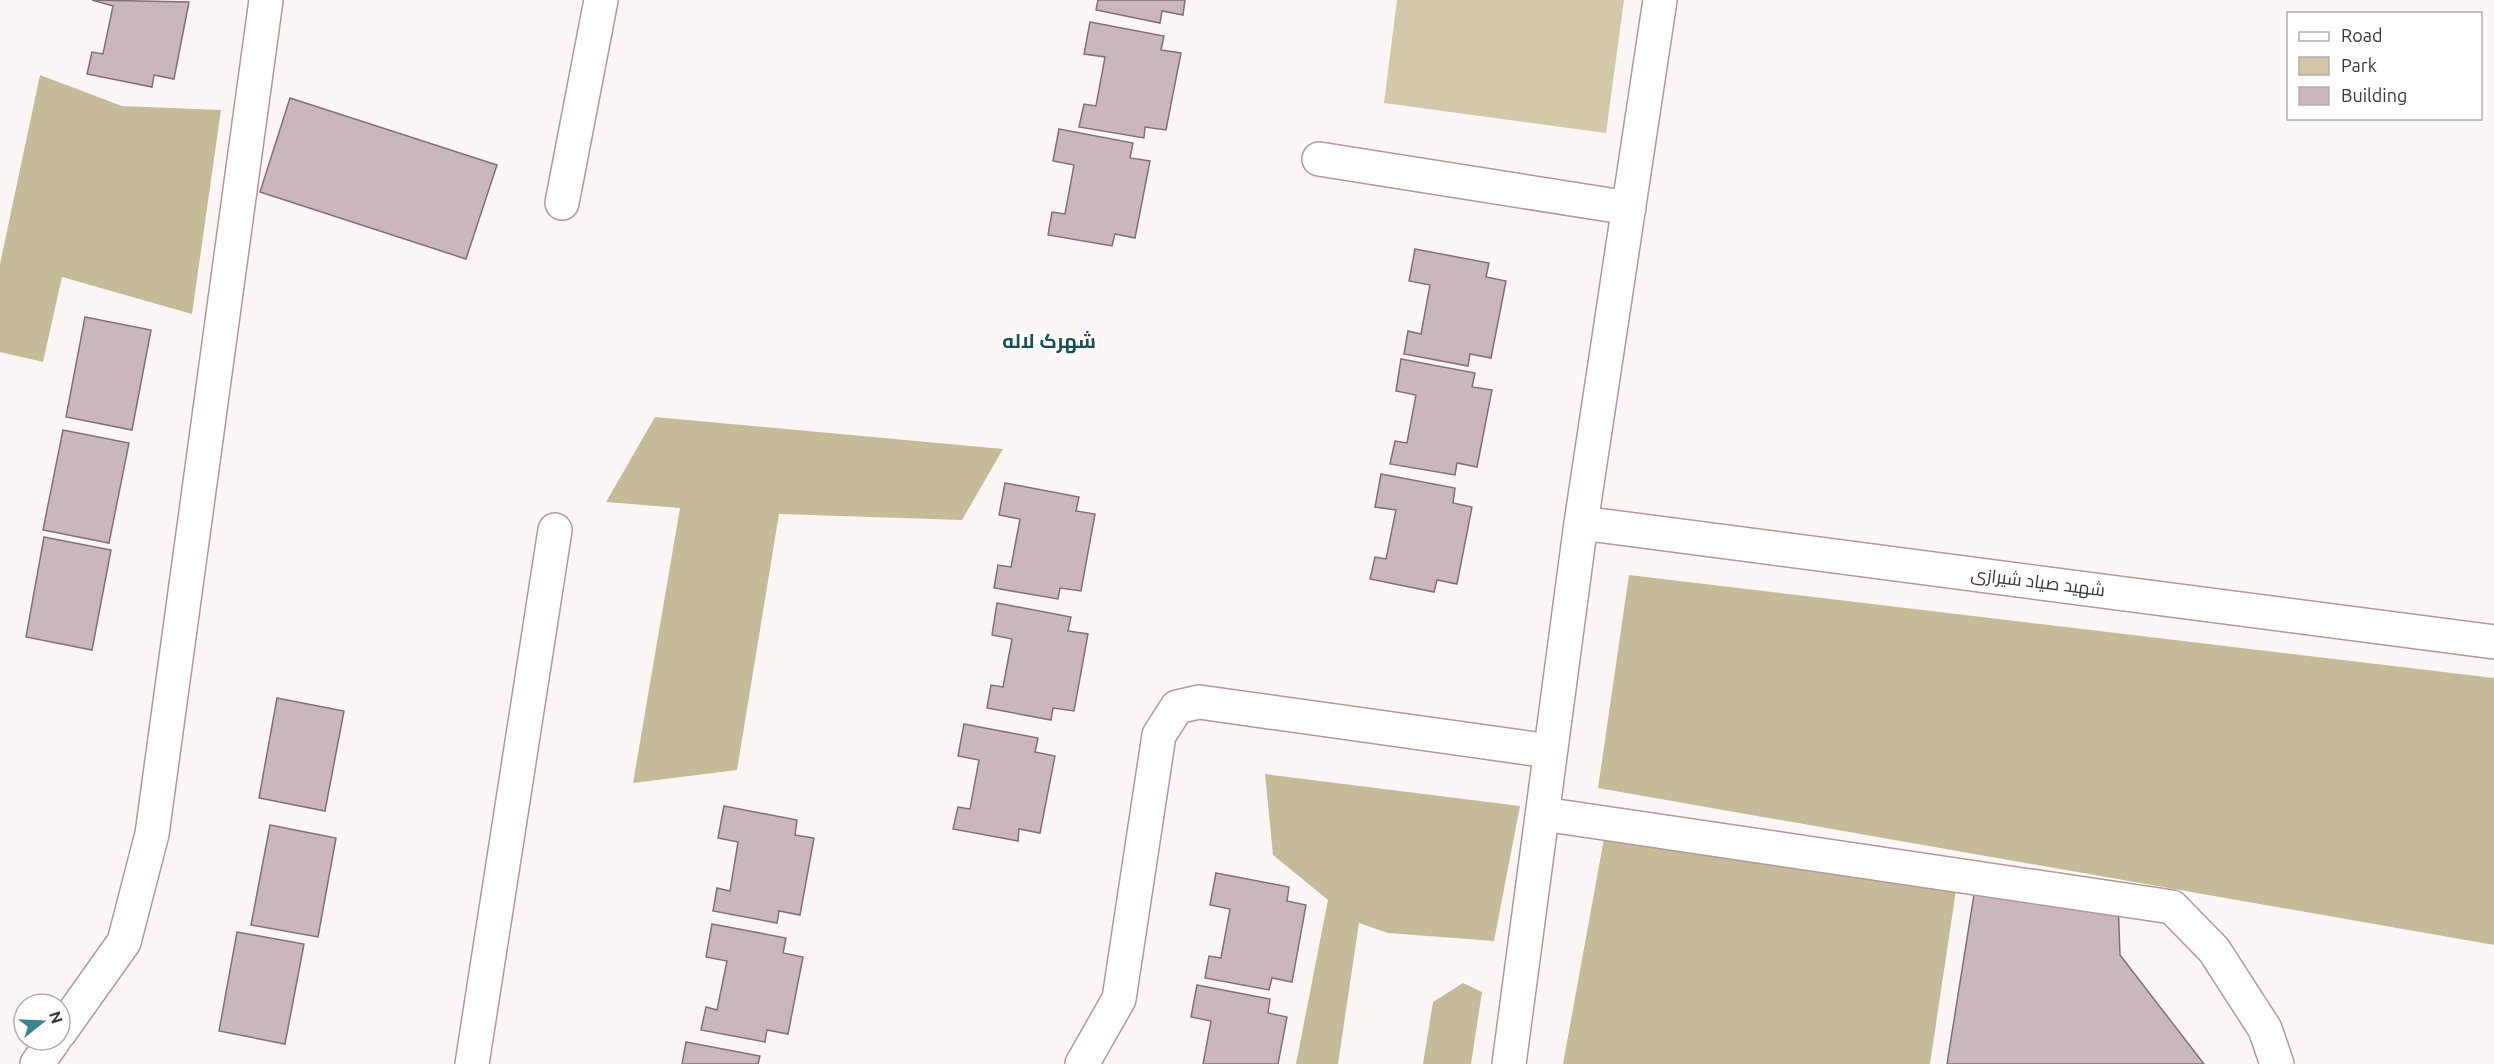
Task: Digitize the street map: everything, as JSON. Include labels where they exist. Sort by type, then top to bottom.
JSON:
[{"type":"street","points":[[72,1015],[124,942],[152,834],[266,0]]},
{"type":"street","points":[[562,203],[601,0]]},
{"type":"street","points":[[1509,1064],[1581,523],[1660,0]]},
{"type":"street","points":[[1319,159],[1629,208]]},
{"type":"street","name":"شهید صیاد شیرازی","points":[[1581,523],[2494,642]]},
{"type":"street","points":[[472,1064],[555,530]]},
{"type":"street","points":[[1082,1064],[1119,999],[1159,735],[1177,707],[1199,702],[1549,751]]},
{"type":"street","points":[[1543,814],[2172,907],[2214,950],[2265,1029],[2277,1064]]},
{"type":"green space","points":[[1397,0],[1624,0],[1606,133],[1384,103]]},
{"type":"shaded area","points":[[40,75],[122,106],[221,110],[192,314],[62,277],[43,362],[0,352],[0,264]]},
{"type":"shaded area","points":[[655,417],[1003,449],[962,520],[779,514],[737,770],[633,783],[680,508],[606,502]]},
{"type":"shaded area","points":[[1629,575],[2494,678],[2494,945],[1598,788]]},
{"type":"shaded area","points":[[1265,774],[1520,806],[1494,941],[1388,933],[1359,923],[1338,1064],[1296,1064],[1328,900],[1273,855]]},
{"type":"shaded area","points":[[1605,833],[1958,877],[1930,1064],[1563,1064]]},
{"type":"shaded area","points":[[1463,983],[1482,992],[1471,1064],[1423,1064],[1433,1002]]},
{"type":"building","points":[[92,0],[189,2],[174,79],[154,75],[152,87],[87,74],[92,52],[103,54],[113,6]]},
{"type":"building","points":[[1098,0],[1185,0],[1183,15],[1162,11],[1160,23],[1096,10]]},
{"type":"building","points":[[1090,22],[1164,36],[1161,50],[1181,53],[1166,130],[1145,127],[1144,138],[1079,127],[1084,104],[1096,106],[1105,57],[1084,54]]},
{"type":"building","points":[[290,98],[497,165],[466,259],[260,192]]},
{"type":"building","points":[[1059,129],[1133,143],[1130,158],[1150,161],[1135,238],[1115,234],[1112,246],[1048,235],[1052,212],[1065,214],[1074,165],[1053,161]]},
{"type":"building","points":[[1415,249],[1489,263],[1486,277],[1506,281],[1491,358],[1470,354],[1468,366],[1404,354],[1408,331],[1421,334],[1430,285],[1409,281]]},
{"type":"building","points":[[85,317],[151,330],[132,430],[66,417]]},
{"type":"building","points":[[1401,359],[1475,373],[1472,387],[1492,390],[1477,467],[1457,463],[1455,475],[1390,464],[1395,441],[1407,443],[1416,395],[1396,391]]},
{"type":"building","points":[[63,430],[129,443],[109,543],[43,530]]},
{"type":"building","points":[[1381,474],[1455,488],[1453,503],[1472,507],[1457,584],[1437,580],[1434,592],[1370,579],[1375,557],[1386,559],[1396,510],[1375,507]]},
{"type":"building","points":[[1005,483],[1079,497],[1076,511],[1095,514],[1081,591],[1060,588],[1058,599],[994,588],[998,565],[1011,567],[1020,519],[999,515]]},
{"type":"building","points":[[44,537],[111,550],[92,650],[26,637]]},
{"type":"building","points":[[997,603],[1071,617],[1068,631],[1088,634],[1074,711],[1053,708],[1051,720],[987,708],[991,685],[1003,687],[1012,639],[992,635]]},
{"type":"building","points":[[277,698],[344,711],[325,811],[259,798]]},
{"type":"building","points":[[964,724],[1038,738],[1035,752],[1055,756],[1040,833],[1019,829],[1018,841],[953,829],[958,807],[970,809],[979,760],[958,756]]},
{"type":"building","points":[[724,806],[797,820],[795,835],[814,838],[800,915],[779,911],[777,923],[713,911],[717,888],[730,891],[738,842],[718,838]]},
{"type":"building","points":[[270,825],[336,838],[318,937],[251,925]]},
{"type":"building","points":[[1216,873],[1289,887],[1287,901],[1306,905],[1292,982],[1272,978],[1269,990],[1205,978],[1209,956],[1221,958],[1230,909],[1210,905]]},
{"type":"building","points":[[1976,882],[2118,900],[2120,955],[2204,1064],[1947,1064]]},
{"type":"building","points":[[712,924],[786,938],[783,953],[803,957],[788,1034],[767,1030],[765,1042],[701,1030],[706,1007],[717,1010],[727,961],[706,957]]},
{"type":"building","points":[[237,932],[304,944],[285,1044],[219,1031]]},
{"type":"building","points":[[1197,985],[1270,999],[1268,1013],[1287,1017],[1278,1064],[1203,1064],[1211,1021],[1191,1017]]},
{"type":"building","points":[[686,1042],[760,1056],[758,1064],[682,1064]]},
{"type":"district","name":"شهرک لاله","points":[[1049,341]]}]
